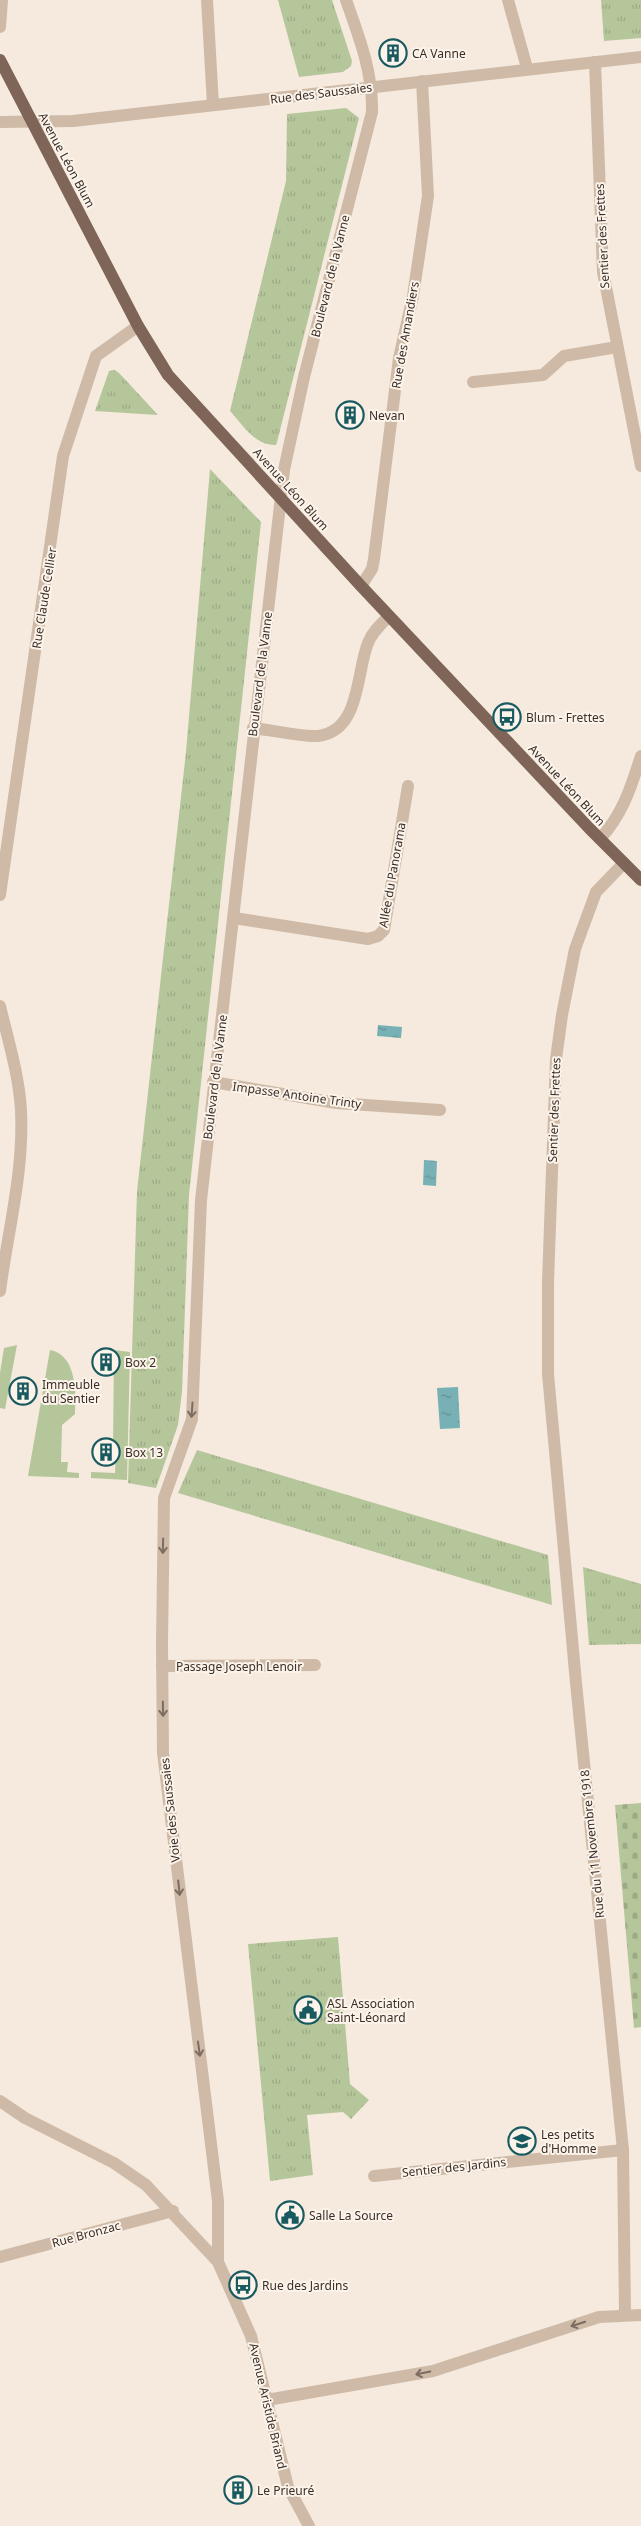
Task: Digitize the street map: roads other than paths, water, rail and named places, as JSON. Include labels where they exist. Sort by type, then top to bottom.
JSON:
[{"type":"main road","name":"Avenue Léon Blum","points":[[0,60],[138,326],[168,375],[389,616],[641,880]]},
{"type":"street","points":[[0,27],[2,0]]},
{"type":"street","points":[[207,0],[213,106]]},
{"type":"street","name":"Boulevard de la Vanne","points":[[195,1361],[201,1200],[280,498],[284,470],[304,377],[372,112],[372,87],[366,56],[346,0]]},
{"type":"street","points":[[508,0],[527,68]]},
{"type":"street","name":"Rue des Saussaies","points":[[0,122],[73,121],[527,68],[641,57]]},
{"type":"street","name":"Sentier des Frettes","points":[[595,62],[602,265],[616,347],[641,466]]},
{"type":"street","name":"Rue des Amandiers","points":[[361,586],[372,569],[374,560],[399,358],[413,296],[428,196],[422,81]]},
{"type":"street","name":"Rue Claude Cellier","points":[[0,896],[63,456],[96,356],[138,326]]},
{"type":"street","points":[[473,382],[543,375],[564,356],[616,347]]},
{"type":"street","points":[[253,728],[318,736],[336,728],[351,711],[367,644],[373,633],[389,616]]},
{"type":"street","points":[[600,839],[613,825],[637,781],[641,756]]},
{"type":"street","name":"Allée du Panorama","points":[[234,918],[368,939],[378,936],[384,930],[408,786]]},
{"type":"street","name":"Sentier des Frettes","points":[[548,1374],[548,1282],[556,1060],[562,1015],[575,949],[596,892],[624,863]]},
{"type":"street","points":[[0,1006],[14,1066],[21,1108],[19,1168],[14,1215],[0,1291]]},
{"type":"street","name":"Impasse Antoine Trinty","points":[[213,1082],[336,1103],[440,1110]]},
{"type":"street","name":"Voie des Saussaies","points":[[195,1361],[192,1419],[164,1498],[163,1753],[217,2192],[218,2262]]},
{"type":"street","name":"Rue du 11 Novembre 1918","points":[[548,1374],[579,1713],[623,2150],[625,2314]]},
{"type":"street","name":"Passage Joseph Lenoir","points":[[162,1666],[315,1665]]},
{"type":"street","name":"Avenue Aristide Briand","points":[[0,2101],[25,2118],[128,2172],[146,2185],[173,2211],[218,2262],[249,2328],[288,2487],[309,2526]]},
{"type":"street","name":"Sentier des Jardins","points":[[374,2176],[623,2150]]},
{"type":"street","name":"Rue Bronzac","points":[[0,2257],[173,2211]]},
{"type":"street","points":[[267,2400],[433,2371],[599,2317],[625,2314],[641,2315]]},
{"type":"water","points":[[378,1025],[402,1027],[401,1038],[377,1036]]},
{"type":"water","points":[[424,1160],[437,1161],[436,1186],[423,1185]]},
{"type":"water","points":[[458,1387],[460,1428],[440,1429],[437,1388]]},
{"type":"place","name":"CA Vanne","points":[[393,53]]},
{"type":"place","name":"Nevan","points":[[350,415]]},
{"type":"place","name":"Blum - Frettes","points":[[507,717]]},
{"type":"place","name":"Box 2","points":[[106,1362]]},
{"type":"place","name":"Immeuble du Sentier","points":[[23,1391]]},
{"type":"place","name":"Box 13","points":[[106,1452]]},
{"type":"place","name":"ASL Association Saint-Léonard","points":[[308,2010]]},
{"type":"place","name":"Les petits d'Homme","points":[[522,2141]]},
{"type":"place","name":"Salle La Source","points":[[290,2215]]},
{"type":"place","name":"Rue des Jardins","points":[[243,2285]]},
{"type":"place","name":"Le Prieuré","points":[[238,2490]]}]
